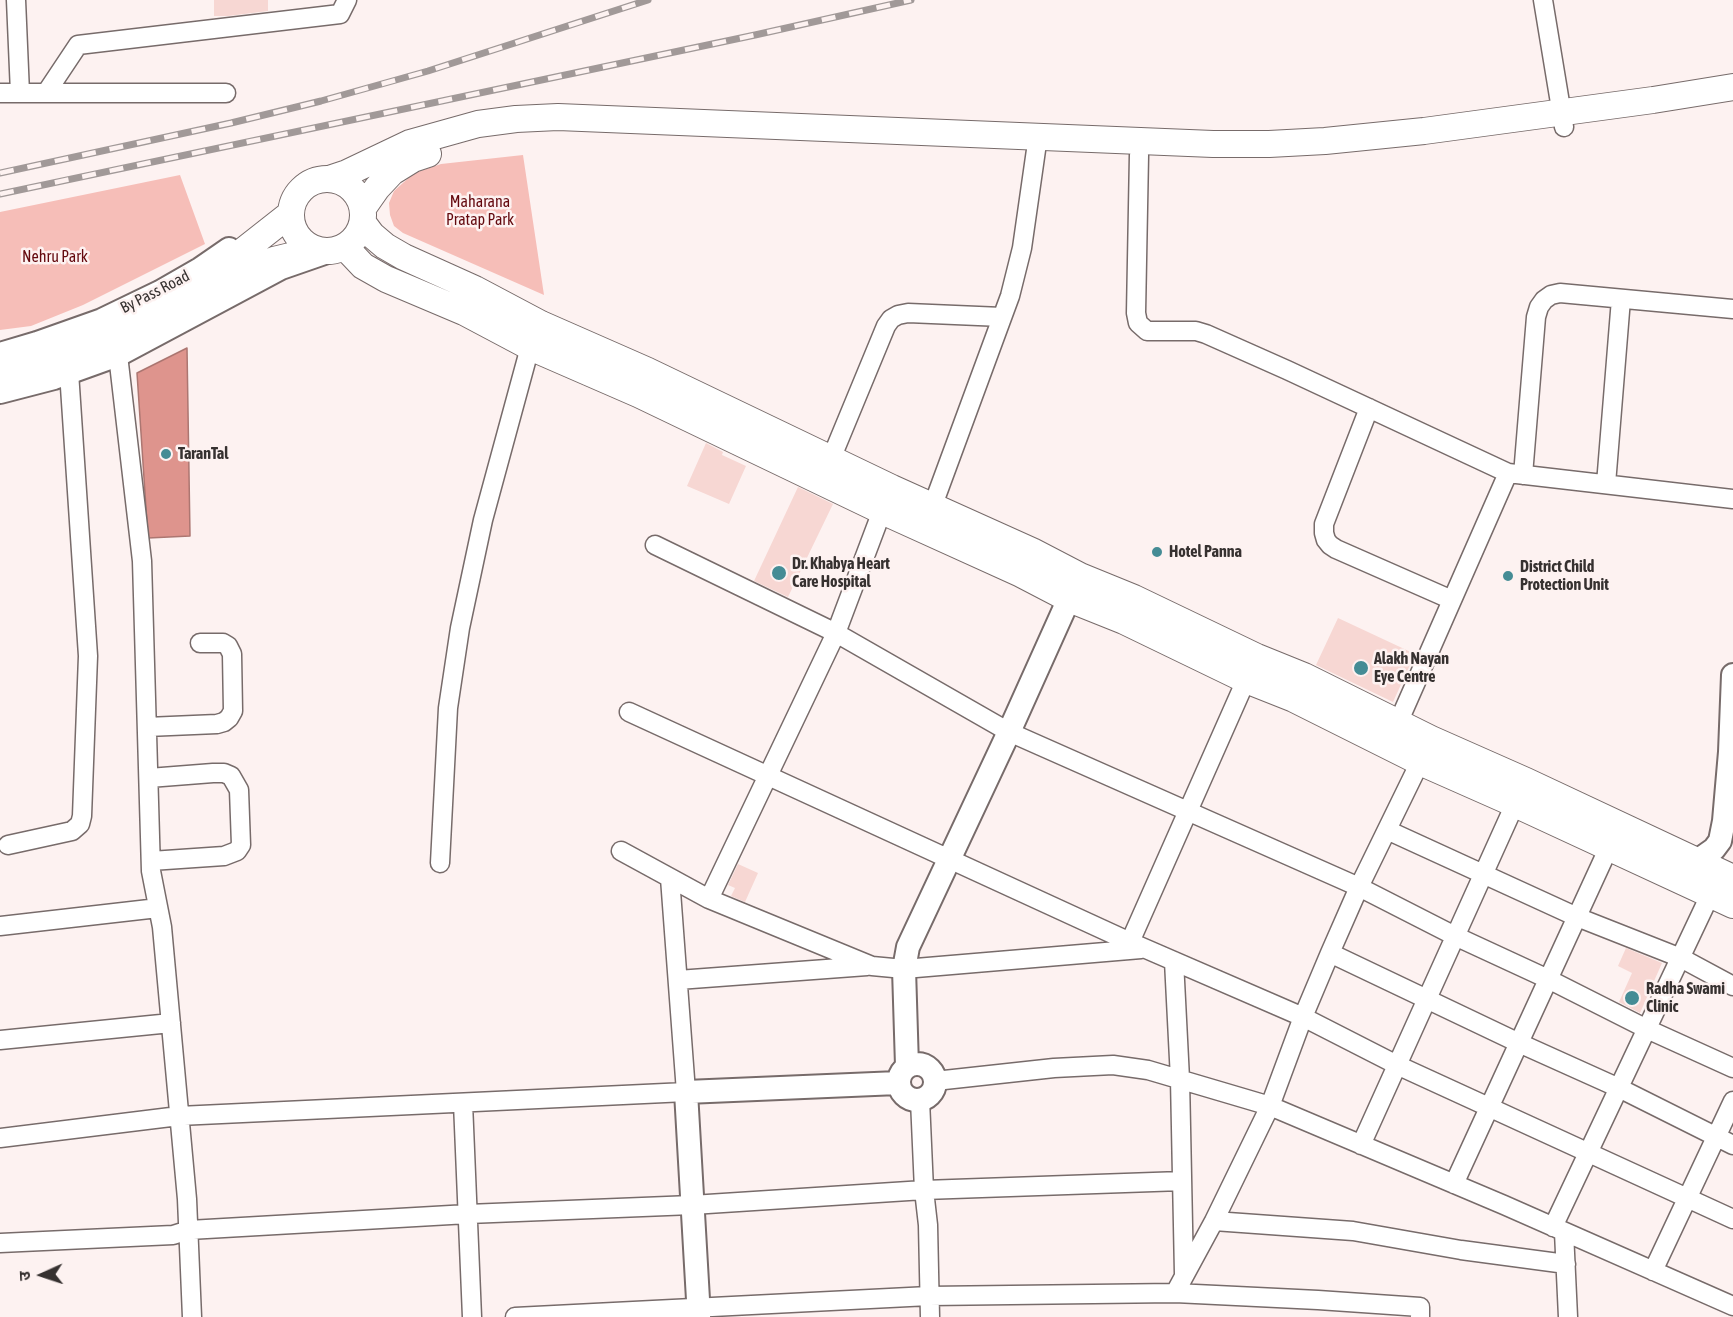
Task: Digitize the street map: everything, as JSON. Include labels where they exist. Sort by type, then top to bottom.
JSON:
[{"type":"main road","points":[[176,301],[227,264],[292,206],[303,187],[317,180],[347,173],[410,143],[478,124],[558,117],[1036,143],[1139,155],[1269,157],[1324,155],[1564,120],[1733,87]]},
{"type":"main road","points":[[0,372],[67,354],[106,338],[176,301],[237,273],[274,260],[330,249],[356,237],[376,188],[392,172],[413,159],[467,144],[517,135],[559,132],[1036,143],[1269,144],[1564,120],[1654,116],[1733,102]]},
{"type":"main road","points":[[332,178],[346,183],[357,194],[363,216],[379,240],[404,257],[474,289],[541,324],[648,371],[1080,576],[1134,598],[1257,657],[1304,676],[1398,723],[1733,878]]},
{"type":"main road","points":[[292,206],[293,229],[302,242],[330,249],[386,279],[464,312],[530,347],[638,394],[882,511],[1021,574],[1069,599],[1124,621],[1246,680],[1294,699],[1420,762],[1722,900]]},
{"type":"street","points":[[16,0],[20,93]]},
{"type":"street","points":[[46,93],[78,45],[340,14],[347,0]]},
{"type":"street","points":[[1543,0],[1564,120]]},
{"type":"street","points":[[0,93],[226,93]]},
{"type":"street","points":[[933,506],[1010,296],[1022,248],[1036,143]]},
{"type":"street","points":[[1139,155],[1136,313],[1138,323],[1147,331],[1196,331],[1206,334],[1516,474],[1733,499]]},
{"type":"street","name":"By Pass Road","points":[[0,354],[102,320],[160,292],[200,269],[292,206]]},
{"type":"street","points":[[0,392],[54,378],[118,355],[281,267],[330,249]]},
{"type":"street","points":[[1398,723],[1452,600],[1516,474],[1539,307],[1551,295],[1560,293],[1733,309]]},
{"type":"street","points":[[1606,484],[1620,299]]},
{"type":"street","points":[[831,459],[891,319],[908,313],[1002,317]]},
{"type":"street","points":[[0,346],[102,320]]},
{"type":"street","points":[[440,864],[448,708],[460,628],[483,520],[530,347]]},
{"type":"street","points":[[118,355],[142,561],[151,871],[162,927],[171,1023],[189,1230],[192,1317]]},
{"type":"street","points":[[8,845],[72,831],[80,824],[82,816],[88,656],[69,372]]},
{"type":"street","points":[[1369,408],[1324,524],[1326,540],[1336,549],[1452,600]]},
{"type":"street","points":[[709,899],[836,633],[882,511]]},
{"type":"street","points":[[655,545],[836,633],[1009,732],[1359,886],[1455,936],[1733,1068]]},
{"type":"street","points":[[0,1138],[179,1116],[686,1092],[903,1074],[913,1064],[925,1066],[934,1075],[935,1081],[931,1093],[920,1100],[908,1098],[903,1094],[903,1074],[904,969],[908,947],[1080,576]]},
{"type":"street","points":[[147,727],[217,724],[229,718],[233,711],[232,654],[228,646],[223,643],[200,643]]},
{"type":"street","points":[[1668,874],[1697,861],[1714,849],[1720,841],[1730,752],[1733,675]]},
{"type":"street","points":[[1137,945],[1188,810],[1246,680]]},
{"type":"street","points":[[629,712],[1174,962],[1303,1017],[1397,1065],[1733,1219]]},
{"type":"street","points":[[1179,1285],[1214,1221],[1270,1106],[1303,1017],[1359,886],[1420,762]]},
{"type":"street","points":[[149,778],[213,773],[224,773],[231,776],[239,790],[241,845],[237,851],[224,856],[151,861]]},
{"type":"street","points":[[1361,1145],[1515,804]]},
{"type":"street","points":[[1387,830],[1577,916],[1681,958],[1733,986]]},
{"type":"street","points":[[1454,1184],[1610,847]]},
{"type":"street","points":[[621,850],[709,899],[872,966]]},
{"type":"street","points":[[670,878],[699,1313]]},
{"type":"street","points":[[1568,1317],[1566,1264],[1559,1229],[1588,1152],[1681,958],[1722,900]]},
{"type":"street","points":[[0,926],[158,908]]},
{"type":"street","points":[[678,980],[872,966],[904,969],[1137,945]]},
{"type":"street","points":[[1330,953],[1619,1088],[1733,1145]]},
{"type":"street","points":[[1174,962],[1182,1180],[1179,1285]]},
{"type":"street","points":[[0,1040],[171,1023]]},
{"type":"street","points":[[935,1081],[1054,1068],[1113,1065],[1148,1070],[1180,1079],[1270,1106],[1733,1306]]},
{"type":"street","points":[[920,1100],[930,1317]]},
{"type":"street","points":[[1653,1271],[1733,1101]]},
{"type":"street","points":[[463,1103],[472,1317]]},
{"type":"street","points":[[0,1243],[174,1236],[189,1230],[692,1205],[924,1190],[1182,1180]]},
{"type":"street","points":[[1214,1221],[1353,1231],[1461,1250],[1566,1264]]},
{"type":"street","points":[[514,1317],[699,1313],[929,1296],[1179,1285],[1317,1308],[1420,1307],[1420,1317]]},
{"type":"green space","name":"Maharana Pratap Park","points":[[523,155],[544,295],[403,233],[394,226],[389,203],[394,191],[414,173],[441,164]]},
{"type":"green space","name":"Nehru Park","points":[[180,175],[205,244],[83,305],[31,326],[0,330],[0,212]]},
{"type":"shaded area","name":"TaranTal","points":[[187,348],[190,536],[148,538],[137,373]]},
{"type":"building","points":[[214,0],[268,0],[268,11],[214,16]]},
{"type":"building","points":[[706,443],[723,452],[722,455],[746,466],[729,504],[687,486]]},
{"type":"building","points":[[798,487],[833,504],[788,597],[754,581]]},
{"type":"building","points":[[1338,618],[1415,654],[1393,702],[1316,665]]},
{"type":"building","points":[[738,864],[758,873],[745,902],[731,896],[735,888],[728,885]]},
{"type":"building","points":[[1626,948],[1662,963],[1640,1013],[1619,1002],[1632,973],[1618,966]]},
{"type":"railway","points":[[0,173],[321,101],[428,71],[648,0]]},
{"type":"railway","points":[[0,194],[911,0]]},
{"type":"place","name":"TaranTal","points":[[166,454]]},
{"type":"place","name":"Hotel Panna","points":[[1157,552]]},
{"type":"place","name":"Dr. Khabya Heart Care Hospital","points":[[779,573]]},
{"type":"place","name":"District Child Protection Unit","points":[[1508,576]]},
{"type":"place","name":"Alakh Nayan Eye Centre","points":[[1361,668]]},
{"type":"place","name":"Radha Swami Clinic","points":[[1632,998]]}]
